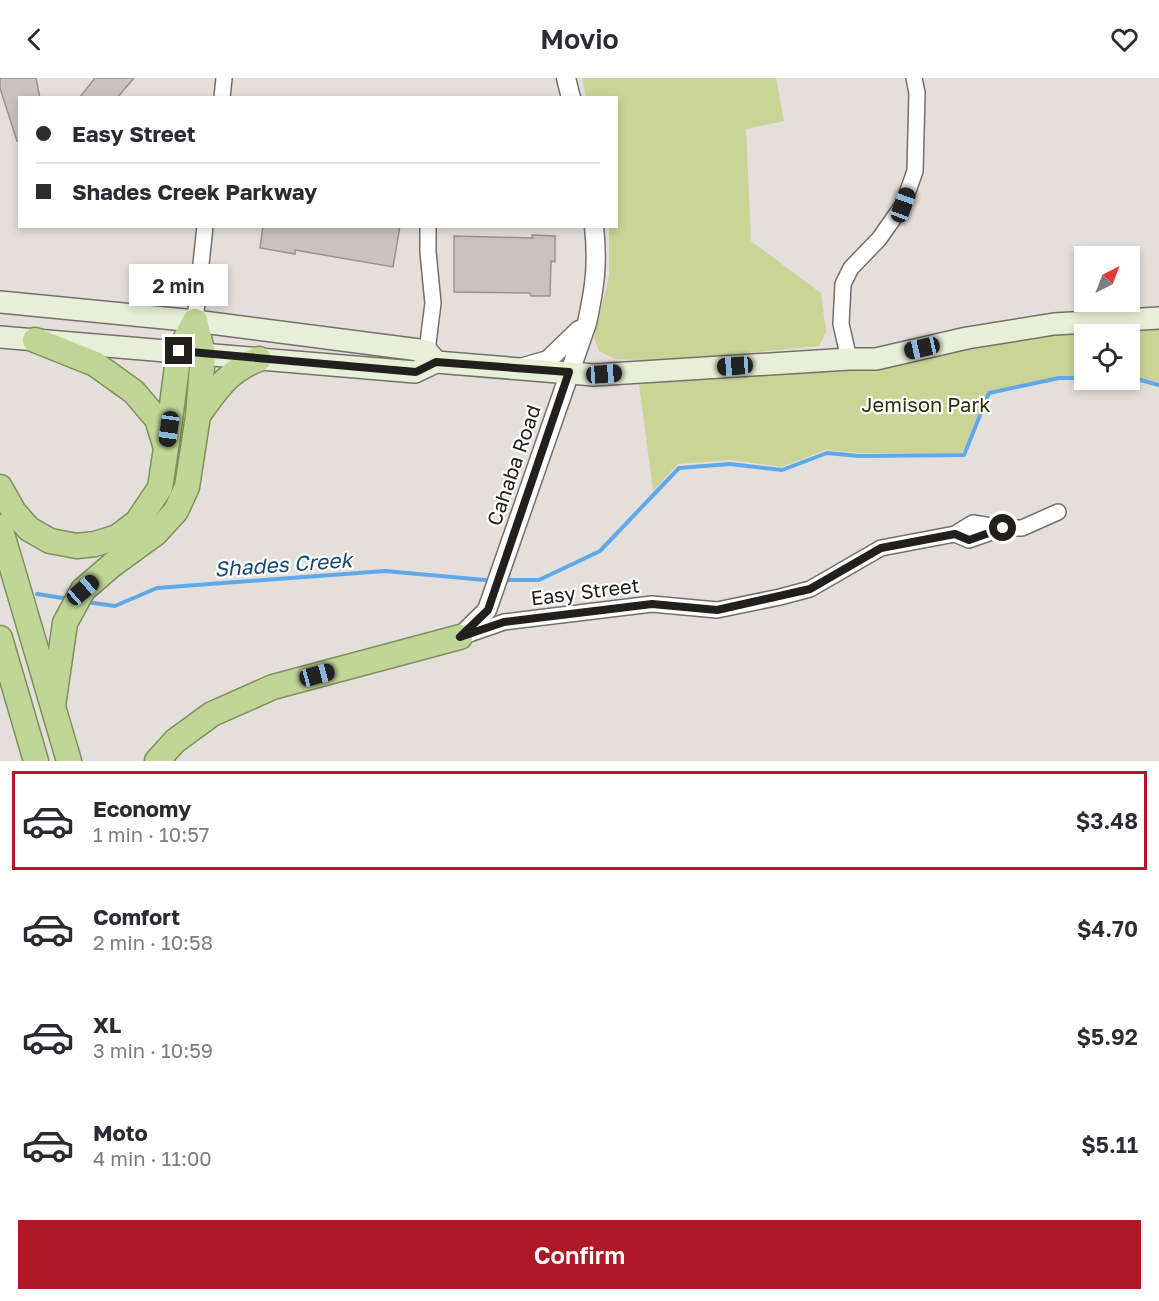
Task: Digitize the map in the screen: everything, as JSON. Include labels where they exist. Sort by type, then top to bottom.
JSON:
[{"type":"highway","points":[[0,487],[20,520],[39,536],[50,541],[77,546],[96,544],[117,537],[137,522],[160,488],[166,448],[191,352],[195,321]]},
{"type":"highway","points":[[35,340],[95,364],[134,392],[157,419],[166,448]]},
{"type":"highway","points":[[53,706],[64,623],[83,590],[112,565],[156,533],[177,511],[190,476],[198,416],[191,352]]},
{"type":"highway","points":[[198,416],[230,374],[240,366],[258,359]]},
{"type":"highway","points":[[0,527],[69,761]]},
{"type":"highway","points":[[157,761],[175,741],[212,714],[273,687],[460,637]]},
{"type":"highway","points":[[0,638],[36,761]]},
{"type":"main road","points":[[0,302],[195,321],[518,369],[594,375],[876,359],[967,338],[1054,324],[1159,318]]},
{"type":"main road","points":[[0,337],[416,372],[431,357]]},
{"type":"street","points":[[222,96],[224,78]]},
{"type":"street","points":[[566,78],[570,96]]},
{"type":"street","points":[[849,359],[841,324],[843,284],[851,268],[879,239],[903,205],[915,171],[917,93],[914,78]]},
{"type":"street","points":[[195,321],[205,228]]},
{"type":"street","points":[[428,228],[428,252],[434,303],[431,357]]},
{"type":"street","name":"Cahaba Road","points":[[460,637],[488,610],[586,322],[594,288],[597,260],[594,228]]},
{"type":"street","points":[[518,369],[548,360],[586,322]]},
{"type":"street","name":"Easy Street","points":[[460,637],[504,622],[652,604],[717,610],[780,597],[810,589],[881,548],[955,534],[972,523],[1003,528],[1022,528],[1058,512]]},
{"type":"green space","points":[[582,78],[776,78],[784,121],[746,129],[751,241],[821,293],[826,332],[819,346],[703,357],[640,360],[615,359],[599,351],[594,338],[609,276],[609,228],[618,228],[618,96],[586,96]]},
{"type":"green space","name":"Jemison Park","points":[[1159,324],[1159,383],[1140,378],[1140,325]]},
{"type":"green space","name":"Jemison Park","points":[[1074,330],[1074,376],[1059,377],[988,391],[962,453],[860,453],[826,450],[782,467],[731,460],[678,464],[653,491],[638,376],[730,379],[880,362]]},
{"type":"building","points":[[0,78],[36,78],[40,96],[18,96],[18,141],[17,141],[0,88]]},
{"type":"building","points":[[95,78],[134,78],[119,96],[81,96]]},
{"type":"building","points":[[263,228],[400,228],[393,267],[295,250],[295,254],[260,248]]},
{"type":"building","points":[[532,235],[555,236],[555,262],[551,261],[550,296],[531,296],[530,293],[454,292],[454,236],[533,238]]},
{"type":"waterway","name":"Shades Creek","points":[[509,580],[539,580],[600,551],[679,468],[730,464],[782,470],[827,453],[859,456],[964,455],[989,393],[1059,378],[1074,378]]},
{"type":"waterway","name":"Shades Creek","points":[[1140,380],[1159,385]]},
{"type":"waterway","name":"Shades Creek","points":[[86,602],[115,606],[157,588],[385,571],[485,580]]},
{"type":"waterway","name":"Shades Creek","points":[[37,594],[69,599]]},
{"type":"route","points":[[179,351],[416,372],[436,362],[569,372],[488,610],[460,637],[504,622],[652,604],[717,610],[810,589],[881,548],[955,534],[969,540],[1003,528]]}]
